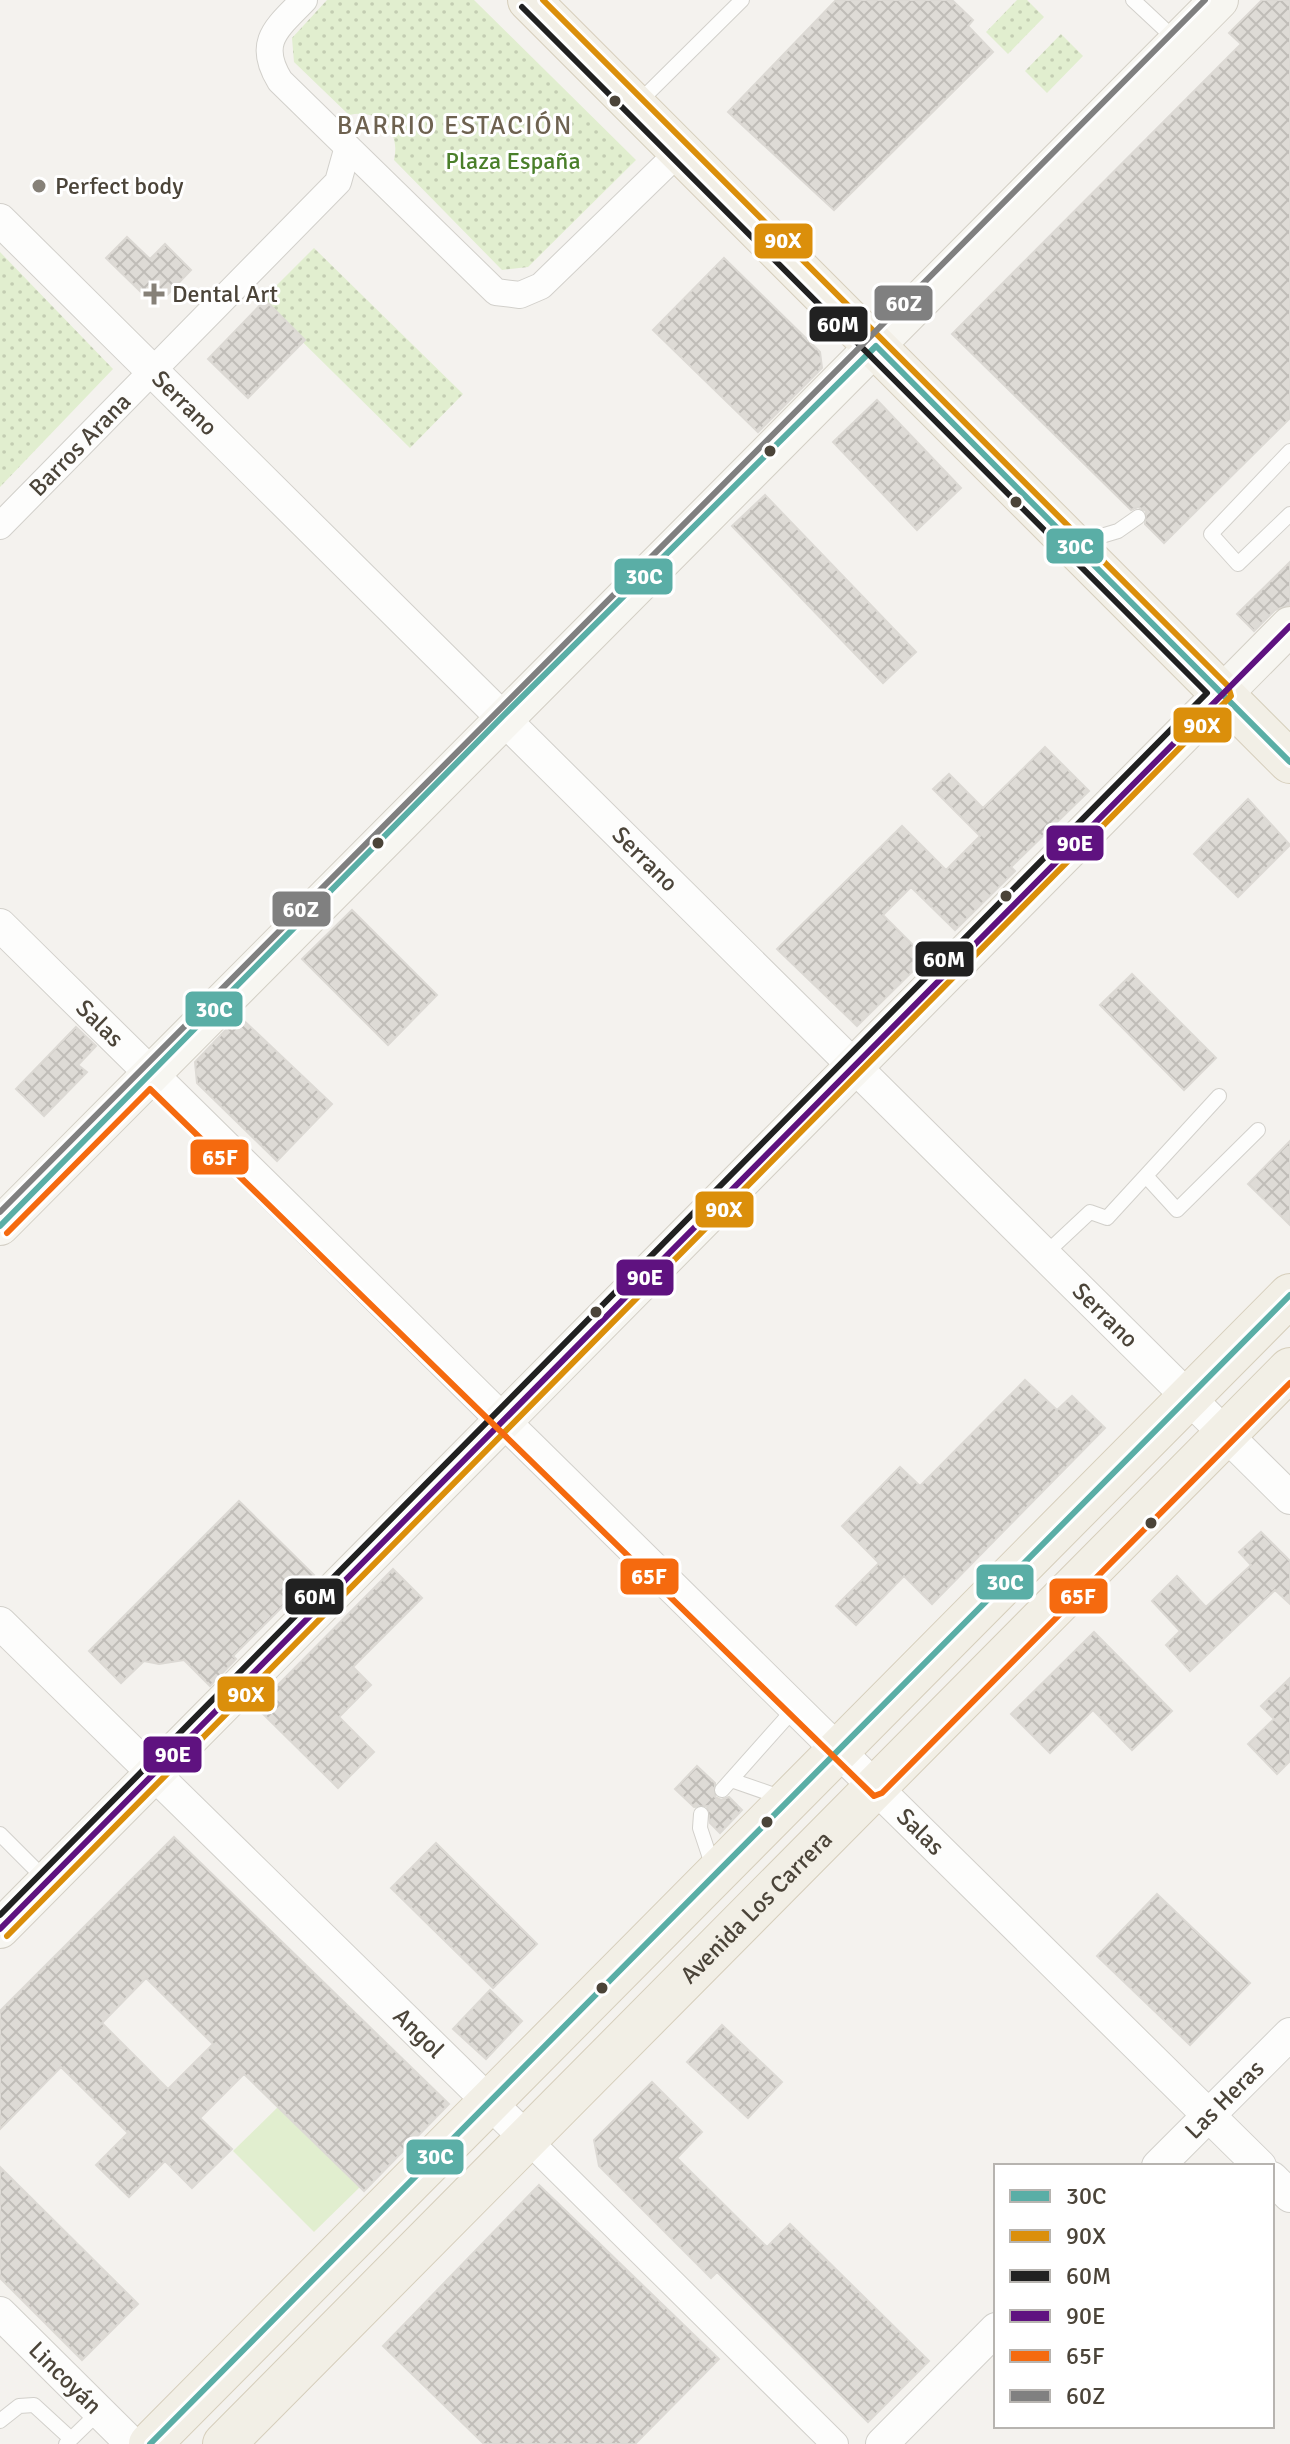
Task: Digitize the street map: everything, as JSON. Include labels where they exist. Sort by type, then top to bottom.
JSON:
[{"type":"main road","points":[[529,0],[1290,762]]},
{"type":"main road","points":[[0,1226],[503,716],[1219,0]]},
{"type":"main road","points":[[0,1929],[1290,626]]},
{"type":"main road","name":"Avenida Los Carrera","points":[[150,2444],[714,1879],[1290,1295]]},
{"type":"main road","name":"Avenida Los Carrera","points":[[224,2444],[525,2137],[1290,1369]]},
{"type":"street","points":[[304,0],[272,35],[269,44],[271,63],[280,81],[490,288],[503,295],[520,295],[541,286],[681,150]]},
{"type":"street","name":"Barros Arana","points":[[0,526],[338,182],[347,150]]},
{"type":"street","name":"Serrano","points":[[0,220],[1290,1498]]},
{"type":"street","name":"Salas","points":[[0,925],[1258,2164]]},
{"type":"street","name":"Angol","points":[[0,1623],[151,1775],[525,2137],[835,2444]]},
{"type":"street","name":"Las Heras","points":[[1160,2164],[1290,2034]]},
{"type":"street","points":[[1274,2180],[1290,2196]]},
{"type":"street","name":"Lincoyán","points":[[0,2313],[132,2444]]},
{"type":"street","points":[[882,2444],[994,2331]]},
{"type":"lane","points":[[635,105],[742,0]]},
{"type":"lane","points":[[1133,0],[1177,41]]},
{"type":"lane","points":[[1290,451],[1211,534],[1238,564],[1290,514]]},
{"type":"lane","points":[[1074,544],[1118,531],[1138,517]]},
{"type":"lane","points":[[1044,1255],[1090,1212],[1107,1218],[1219,1096]]},
{"type":"lane","points":[[1146,1176],[1177,1210],[1258,1130]]},
{"type":"lane","points":[[791,1801],[726,1785],[795,1708]]},
{"type":"lane","points":[[701,1814],[700,1828],[713,1860],[714,1879]]},
{"type":"lane","points":[[0,1834],[48,1881]]},
{"type":"lane","points":[[0,2421],[19,2406],[34,2405],[69,2442],[99,2412]]},
{"type":"green space","name":"Plaza España","points":[[327,0],[474,0],[636,160],[528,267],[502,270],[394,160],[394,139],[385,124],[370,115],[349,115],[294,62],[292,38]]},
{"type":"green space","points":[[1017,0],[1027,0],[1044,17],[1008,54],[986,32]]},
{"type":"green space","points":[[1061,34],[1083,56],[1047,93],[1025,71]]},
{"type":"green space","points":[[314,248],[463,394],[410,448],[261,301]]},
{"type":"green space","points":[[0,252],[113,369],[0,487]]},
{"type":"green space","points":[[281,2104],[362,2185],[314,2232],[233,2151]]},
{"type":"building","points":[[836,0],[952,0],[973,20],[968,26],[993,52],[834,210],[728,112]]},
{"type":"building","points":[[1262,0],[1290,0],[1290,418],[1164,543],[1145,524],[1146,511],[1138,507],[1131,510],[952,334],[1241,44],[1229,33]]},
{"type":"building","points":[[127,237],[150,259],[165,244],[191,270],[167,295],[147,298],[106,258]]},
{"type":"building","points":[[724,258],[820,352],[822,368],[758,432],[653,330]]},
{"type":"building","points":[[265,300],[305,340],[248,398],[208,359]]},
{"type":"building","points":[[877,400],[961,488],[917,530],[833,442]]},
{"type":"building","points":[[765,495],[916,652],[883,683],[732,526]]},
{"type":"building","points":[[1290,562],[1290,605],[1275,610],[1254,631],[1237,614]]},
{"type":"building","points":[[1045,747],[1089,791],[1011,867],[1015,871],[955,930],[911,887],[883,915],[926,958],[857,1026],[777,949],[902,826],[946,870],[980,836],[933,789],[949,774],[983,808]]},
{"type":"building","points":[[1248,799],[1290,845],[1238,897],[1194,854]]},
{"type":"building","points":[[352,910],[437,995],[388,1045],[302,959]]},
{"type":"building","points":[[1132,974],[1216,1058],[1184,1090],[1100,1005]]},
{"type":"building","points":[[239,1016],[332,1104],[277,1161],[197,1083],[195,1062]]},
{"type":"building","points":[[76,1027],[96,1046],[78,1065],[87,1072],[44,1116],[16,1089]]},
{"type":"building","points":[[1290,1141],[1290,1225],[1248,1184]]},
{"type":"building","points":[[1025,1380],[1057,1410],[1072,1396],[1105,1428],[932,1604],[904,1576],[856,1625],[836,1606],[879,1563],[842,1526],[900,1467],[920,1486]]},
{"type":"building","points":[[239,1501],[314,1575],[233,1656],[236,1659],[210,1686],[184,1660],[159,1664],[144,1661],[121,1683],[89,1651]]},
{"type":"building","points":[[1261,1532],[1290,1561],[1290,1604],[1275,1590],[1190,1671],[1166,1645],[1180,1631],[1152,1601],[1177,1576],[1206,1607],[1251,1565],[1239,1552]]},
{"type":"building","points":[[393,1569],[422,1598],[353,1667],[371,1685],[339,1717],[374,1752],[338,1788],[256,1707]]},
{"type":"building","points":[[1094,1632],[1172,1711],[1132,1750],[1093,1710],[1050,1753],[1011,1714]]},
{"type":"building","points":[[1290,1678],[1290,1761],[1277,1774],[1248,1744],[1274,1719],[1261,1706]]},
{"type":"building","points":[[697,1766],[715,1783],[715,1797],[721,1800],[729,1797],[742,1810],[720,1833],[710,1823],[707,1806],[694,1807],[675,1789]]},
{"type":"building","points":[[174,1837],[449,2104],[364,2191],[244,2074],[200,2118],[232,2149],[192,2188],[165,2161],[129,2197],[96,2165],[128,2133],[61,2067],[0,2129],[0,2011]],"holes":[[[146,1978],[213,2044],[168,2089],[102,2023]]]},
{"type":"building","points":[[436,1843],[537,1944],[493,1988],[391,1888]]},
{"type":"building","points":[[1157,1894],[1250,1983],[1190,2045],[1097,1956]]},
{"type":"building","points":[[490,1990],[522,2021],[486,2059],[453,2029]]},
{"type":"building","points":[[722,2025],[782,2082],[748,2118],[687,2062]]},
{"type":"building","points":[[652,2082],[702,2132],[677,2158],[767,2247],[790,2224],[929,2361],[868,2422],[717,2272],[711,2278],[599,2166],[594,2140]]},
{"type":"building","points":[[0,2167],[138,2304],[82,2360],[0,2278]]},
{"type":"building","points":[[539,2185],[719,2359],[635,2444],[484,2444],[383,2346]]},
{"type":"transit line","name":"90X","points":[[7,1936],[1231,696],[1228,686],[543,0]]},
{"type":"transit line","name":"60Z","points":[[0,1212],[1205,0]]},
{"type":"transit line","name":"60M","points":[[0,1915],[1207,693],[522,7]]},
{"type":"transit line","name":"30C","points":[[0,1226],[503,716],[876,346],[1290,762]]},
{"type":"transit line","name":"90E","points":[[0,1929],[1290,626]]},
{"type":"transit line","name":"65F","points":[[7,1233],[150,1089],[874,1796],[882,1793],[1290,1383]]},
{"type":"transit line","name":"30C","points":[[150,2444],[1290,1295]]},
{"type":"place","name":"Perfect body","points":[[39,186]]},
{"type":"place","name":"Dental Art","points":[[154,294]]},
{"type":"district","name":"BARRIO ESTACIÓN","points":[[455,126]]}]
